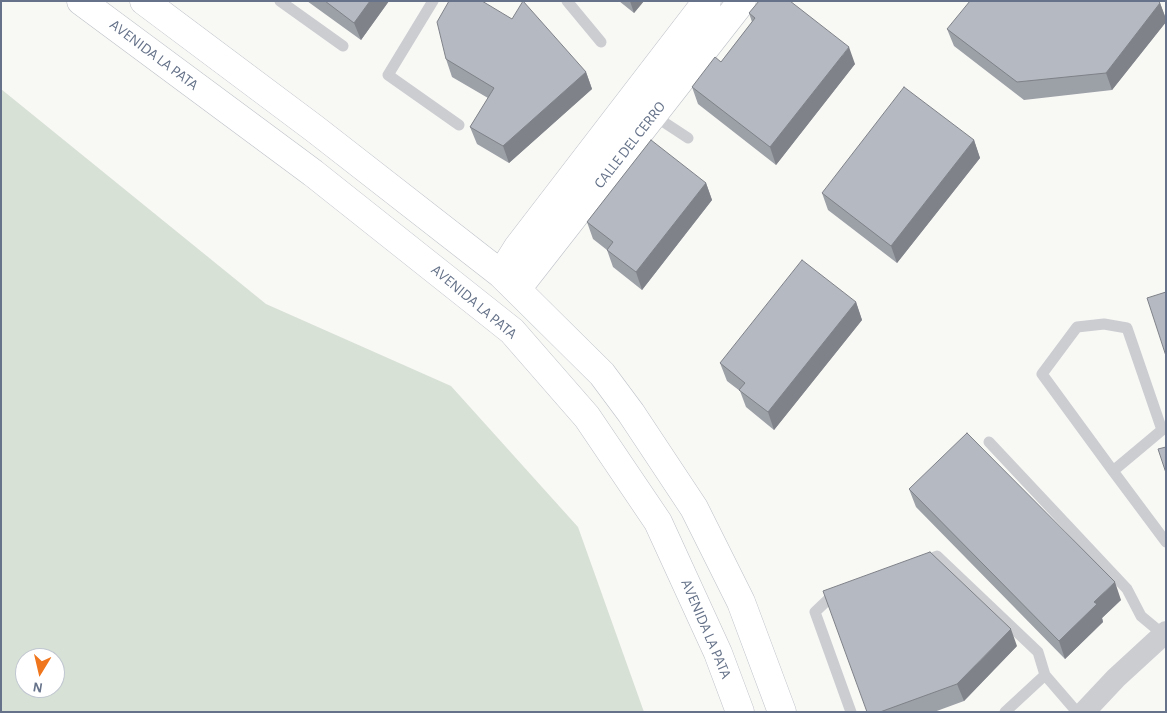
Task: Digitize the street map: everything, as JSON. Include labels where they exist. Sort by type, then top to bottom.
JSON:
[{"type":"main road","name":"AVENIDA LA PATA","points":[[82,1],[313,173],[512,331],[587,416],[658,522],[718,653],[740,712]]},
{"type":"main road","points":[[144,1],[315,129],[509,282],[602,374],[631,413],[694,508],[741,602],[782,712]]},
{"type":"main road","name":"CALLE DEL CERRO","points":[[509,282],[518,247],[707,1]]},
{"type":"main road","name":"CALLE DEL CERRO","points":[[509,282],[653,116],[742,1]]},
{"type":"main road","points":[[509,282],[508,302],[512,331]]},
{"type":"street","points":[[1087,710],[1116,678],[1165,635]]},
{"type":"lane","points":[[280,1],[343,46]]},
{"type":"lane","points":[[433,1],[388,76],[458,125]]},
{"type":"lane","points":[[567,1],[601,42]]},
{"type":"lane","points":[[653,116],[688,138]]},
{"type":"lane","points":[[1113,471],[1162,430],[1127,328],[1104,324],[1077,328],[1042,374],[1113,471],[1166,542]]},
{"type":"lane","points":[[989,442],[1127,589],[1141,616],[1165,635]]},
{"type":"lane","points":[[909,566],[937,556],[1038,652],[1045,675],[1087,710]]},
{"type":"lane","points":[[851,712],[815,612],[835,593],[854,586]]},
{"type":"lane","points":[[1005,712],[1045,675]]},
{"type":"shaded area","points":[[1,89],[266,304],[451,386],[578,527],[644,712],[1,712]]},
{"type":"building","points":[[325,1],[370,1],[354,23]]},
{"type":"building","points":[[449,1],[482,1],[512,19],[523,1],[586,72],[503,146],[470,127],[494,88],[446,59],[437,22]]},
{"type":"building","points":[[759,1],[790,1],[849,47],[770,147],[692,87],[715,57],[721,62],[755,18],[749,13]]},
{"type":"building","points":[[970,1],[1158,1],[1160,3],[1106,73],[1017,82],[947,29]]},
{"type":"building","points":[[904,87],[974,140],[891,246],[822,193]]},
{"type":"building","points":[[651,140],[706,183],[636,272],[607,250],[613,242],[587,222]]},
{"type":"building","points":[[802,260],[856,302],[768,412],[739,390],[745,383],[720,363]]},
{"type":"building","points":[[1166,292],[1166,356],[1147,298]]},
{"type":"building","points":[[967,433],[1115,582],[1094,602],[1097,604],[1059,641],[909,489]]},
{"type":"building","points":[[1166,447],[1166,473],[1158,449]]},
{"type":"building","points":[[930,552],[1011,629],[957,684],[880,712],[867,712],[823,591]]}]
